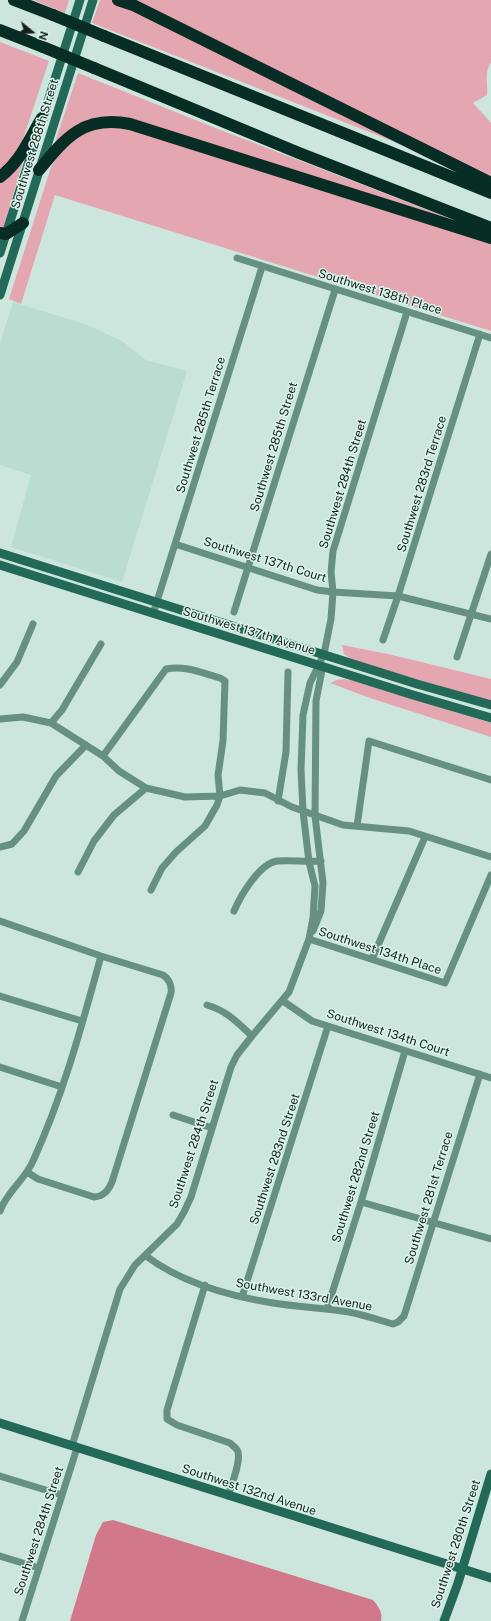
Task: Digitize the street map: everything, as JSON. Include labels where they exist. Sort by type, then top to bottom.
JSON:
[{"type":"highway","points":[[14,0],[491,193]]},
{"type":"highway","points":[[118,0],[130,3],[491,183]]},
{"type":"highway","points":[[0,30],[299,153],[491,228]]},
{"type":"highway","points":[[0,36],[23,39]]},
{"type":"highway","points":[[0,177],[11,169],[18,160],[42,118]]},
{"type":"highway","points":[[39,170],[66,139],[85,126],[106,121],[118,121],[491,238]]},
{"type":"highway","points":[[3,234],[23,223]]},
{"type":"main road","name":"Southwest 288th Street","points":[[0,252],[3,234],[80,0]]},
{"type":"main road","name":"Southwest 288th Street","points":[[0,295],[93,0]]},
{"type":"main road","name":"Southwest 137th Avenue","points":[[0,553],[417,684],[491,705]]},
{"type":"main road","points":[[28,573],[31,563]]},
{"type":"main road","name":"Southwest 137th Avenue","points":[[0,565],[153,614],[491,718]]},
{"type":"main road","name":"Southwest 132nd Avenue","points":[[0,1423],[491,1578]]},
{"type":"main road","name":"Southwest 280th Street","points":[[444,1621],[462,1569],[491,1474]]},
{"type":"street","points":[[238,258],[262,267]]},
{"type":"street","name":"Southwest 138th Place","points":[[262,267],[491,338]]},
{"type":"street","name":"Southwest 285th Terrace","points":[[153,614],[262,267]]},
{"type":"street","name":"Southwest 285th Street","points":[[234,612],[335,290]]},
{"type":"street","name":"Southwest 284th Street","points":[[22,1621],[62,1495],[74,1447],[120,1289],[136,1265],[177,1224],[184,1212],[191,1197],[231,1067],[237,1055],[289,992],[309,938],[313,918],[316,886],[309,862],[303,811],[301,770],[303,715],[310,683],[324,654],[331,619],[334,592],[331,572],[333,551],[407,312]]},
{"type":"street","name":"Southwest 283rd Terrace","points":[[383,640],[480,334]]},
{"type":"street","name":"Southwest 137th Court","points":[[175,544],[317,590],[398,596],[491,619]]},
{"type":"street","points":[[457,657],[491,554]]},
{"type":"street","points":[[0,685],[17,662],[33,624]]},
{"type":"street","points":[[52,723],[62,710],[101,644]]},
{"type":"street","name":"Southwest 284th Street","points":[[309,938],[315,929],[321,911],[323,883],[315,816],[316,701],[322,670],[320,665]]},
{"type":"street","points":[[103,756],[166,669],[175,667],[186,668],[220,678],[225,681],[223,741],[218,776],[220,796],[217,805],[204,826],[176,852],[162,868],[151,890]]},
{"type":"street","points":[[278,801],[286,752],[288,672]]},
{"type":"street","points":[[0,719],[22,717],[52,723],[103,756],[119,772],[146,788],[185,797],[220,796],[240,790],[264,793],[278,801],[315,816],[344,825],[409,831],[491,857]]},
{"type":"street","points":[[357,826],[369,741],[491,780]]},
{"type":"street","points":[[0,847],[12,844],[24,831],[56,776],[86,745]]},
{"type":"street","points":[[78,872],[94,841],[114,815],[146,788]]},
{"type":"street","points":[[372,959],[424,837]]},
{"type":"street","points":[[234,911],[242,894],[267,865],[277,862],[309,862],[321,860]]},
{"type":"street","name":"Southwest 134th Place","points":[[309,938],[445,983],[491,875]]},
{"type":"street","points":[[0,920],[101,956],[163,975],[168,980],[171,987],[112,1182],[107,1192],[94,1197],[38,1179],[27,1172]]},
{"type":"street","points":[[0,1211],[6,1198],[27,1172],[48,1126],[62,1087],[101,956]]},
{"type":"street","points":[[0,996],[82,1021]]},
{"type":"street","name":"Southwest 134th Court","points":[[283,1001],[312,1021],[491,1078]]},
{"type":"street","points":[[207,1005],[222,1010],[252,1036]]},
{"type":"street","name":"Southwest 283nd Street","points":[[242,1297],[328,1026]]},
{"type":"street","name":"Southwest 282nd Street","points":[[327,1309],[361,1202],[405,1051]]},
{"type":"street","points":[[0,1068],[62,1087]]},
{"type":"street","name":"Southwest 281st Terrace","points":[[393,1324],[398,1322],[404,1316],[480,1074]]},
{"type":"street","points":[[173,1115],[212,1128]]},
{"type":"street","points":[[361,1202],[491,1239]]},
{"type":"street","name":"Southwest 133rd Avenue","points":[[146,1256],[161,1267],[178,1276],[242,1297],[275,1303],[351,1312],[393,1324]]},
{"type":"street","points":[[205,1285],[167,1410],[167,1419],[177,1425],[230,1443],[236,1448],[239,1453],[238,1461],[228,1496]]},
{"type":"street","points":[[0,1476],[62,1495]]},
{"type":"street","points":[[0,1556],[39,1568]]},
{"type":"shaded area","points":[[33,0],[69,0],[65,13]]},
{"type":"shaded area","points":[[100,0],[114,0],[410,148],[92,23]]},
{"type":"shaded area","points":[[136,0],[491,0],[491,62],[487,74],[487,95],[473,103],[491,123],[491,178]]},
{"type":"shaded area","points":[[0,42],[49,61],[17,157],[0,173]]},
{"type":"shaded area","points":[[78,73],[456,221],[130,119],[55,142]]},
{"type":"shaded area","points":[[124,125],[491,242],[491,331],[55,195],[21,304],[9,299],[51,167],[63,147],[95,126]]},
{"type":"shaded area","points":[[23,161],[3,229],[0,230],[0,181]]},
{"type":"shaded area","points":[[13,302],[85,324],[122,341],[146,360],[187,371],[122,582],[11,547],[31,475],[0,465],[0,343]]},
{"type":"shaded area","points":[[342,645],[388,654],[491,679],[491,702],[351,659],[344,654]]},
{"type":"shaded area","points":[[344,679],[491,723],[491,737],[370,698],[330,683]]},
{"type":"shaded area","points":[[113,1520],[373,1600],[381,1612],[381,1621],[70,1621],[96,1535],[103,1522]]}]
